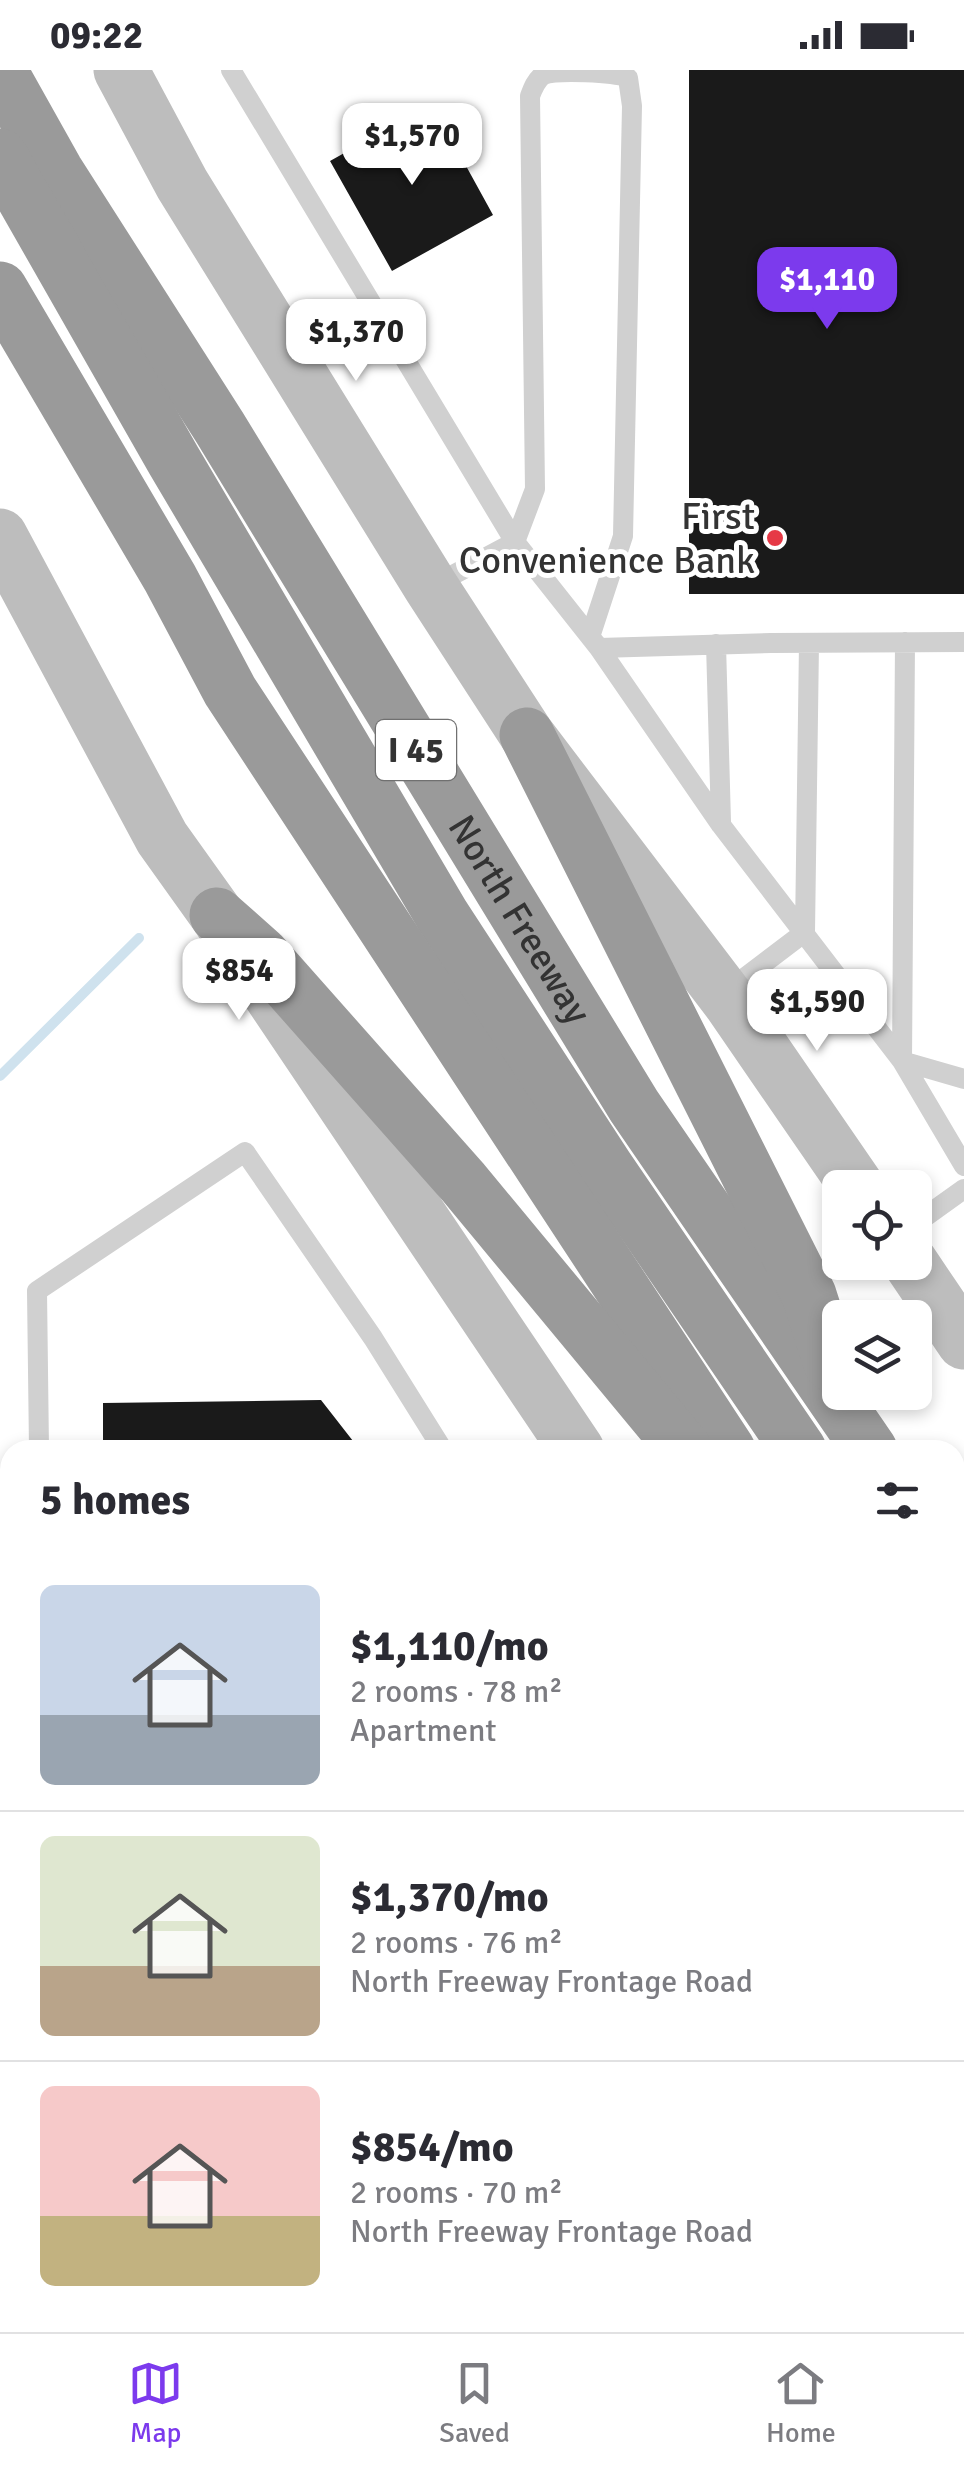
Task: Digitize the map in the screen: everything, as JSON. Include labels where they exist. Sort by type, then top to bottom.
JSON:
[{"type":"highway","name":"North Freeway","points":[[0,71],[56,171],[220,428],[634,1106],[859,1435]]},
{"type":"highway","name":"North Freeway","points":[[0,156],[174,461],[442,915],[606,1168],[792,1440]]},
{"type":"highway","points":[[0,289],[170,578],[230,691],[721,1440]]},
{"type":"highway","points":[[527,736],[809,1295],[859,1435]]},
{"type":"highway","points":[[217,914],[262,954],[450,1168],[677,1440]]},
{"type":"main road","points":[[121,70],[182,184],[527,736],[724,994],[846,1170]]},
{"type":"main road","points":[[0,536],[162,838],[570,1440]]},
{"type":"main road","points":[[922,1280],[964,1342]]},
{"type":"lane","points":[[231,70],[515,542],[595,643],[722,825],[902,1062],[964,1166]]},
{"type":"lane","points":[[431,587],[515,542],[535,490],[530,96],[541,76],[552,72],[616,73],[628,78],[632,106],[623,536],[595,643]]},
{"type":"lane","points":[[902,1062],[905,642]]},
{"type":"lane","points":[[595,643],[964,642]]},
{"type":"lane","points":[[805,932],[809,643]]},
{"type":"lane","points":[[716,644],[722,825]]},
{"type":"lane","points":[[724,994],[805,932]]},
{"type":"lane","points":[[902,1062],[964,1079]]},
{"type":"lane","points":[[40,1440],[38,1291],[245,1152],[374,1338],[437,1440]]},
{"type":"lane","points":[[932,1212],[964,1190]]},
{"type":"building","points":[[689,70],[964,70],[964,594],[689,594]]},
{"type":"building","points":[[432,104],[493,215],[392,271],[330,161]]},
{"type":"building","points":[[321,1400],[352,1440],[103,1440],[103,1403]]},
{"type":"waterway","points":[[0,1076],[139,938]]},
{"type":"place","name":"First Convenience Bank","points":[[775,538]]}]
